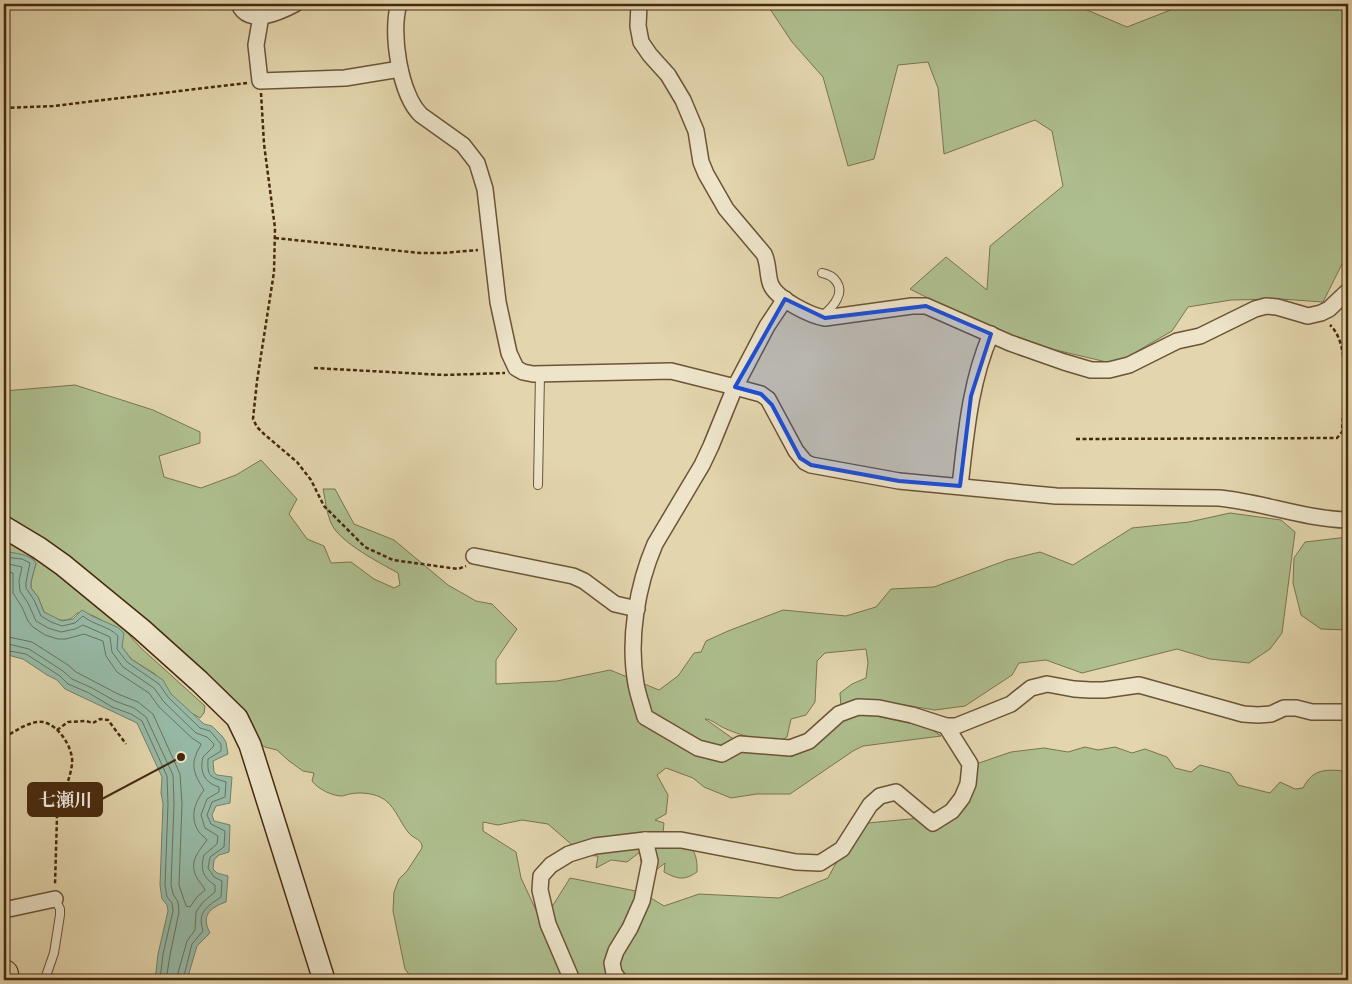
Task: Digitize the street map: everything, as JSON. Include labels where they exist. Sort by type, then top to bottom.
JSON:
[{"type":"highway","points":[[4,974],[5,980]]},
{"type":"street","points":[[239,4],[243,11],[248,14],[261,16],[276,13],[295,4]]},
{"type":"street","points":[[399,4],[396,27],[400,69],[405,90],[415,110],[463,145],[477,164],[485,189],[500,315],[509,353],[516,368],[528,373],[540,374],[671,370],[735,386],[761,394],[768,399],[796,451],[805,462],[811,465],[899,482],[1066,497],[1212,497],[1244,501],[1324,518],[1348,520]]},
{"type":"street","points":[[639,4],[638,26],[640,42],[668,75],[683,100],[696,131],[701,162],[706,174],[726,208],[764,254],[768,264],[772,287],[785,299],[810,313],[825,318],[849,313],[919,305],[926,306],[1010,343],[1064,362],[1091,370],[1109,370],[1129,365],[1178,341],[1200,336],[1255,309],[1266,306],[1308,316],[1315,315],[1329,309],[1348,291]]},
{"type":"street","points":[[261,16],[256,45],[260,82],[345,78],[400,69]]},
{"type":"street","points":[[785,299],[767,326],[735,386],[702,465],[655,544],[649,558],[637,609],[634,665],[636,684],[645,717],[698,748],[722,754],[740,744],[790,748],[809,741],[839,714],[858,708],[879,708],[912,715],[946,726],[956,726],[1010,704],[1031,688],[1047,684],[1090,690],[1139,685],[1243,714],[1264,714],[1284,708],[1296,708],[1312,712],[1348,712]]},
{"type":"street","points":[[960,486],[971,396],[991,334]]},
{"type":"street","points":[[4,527],[39,548],[92,589],[192,674],[237,718],[250,745],[324,980]]},
{"type":"street","points":[[474,556],[573,576],[584,581],[615,604],[637,609]]},
{"type":"street","points":[[572,980],[548,924],[540,890],[541,876],[551,865],[569,854],[595,846],[645,840],[681,840],[796,862],[820,864],[842,849],[870,805],[880,796],[896,792],[933,823],[952,811],[962,798],[968,784],[970,764],[946,726]]},
{"type":"street","points":[[620,980],[614,973],[612,963],[616,951],[630,928],[642,901],[650,861],[645,840]]},
{"type":"street","points":[[4,910],[55,899]]},
{"type":"lane","points":[[821,317],[830,309],[839,295],[838,283],[834,277],[822,273]]},
{"type":"lane","points":[[538,485],[540,374]]},
{"type":"lane","points":[[46,976],[54,953],[60,915],[60,909],[55,899]]},
{"type":"path","points":[[4,108],[53,106],[260,82],[264,144],[275,238],[274,272],[253,411],[254,419],[258,427],[297,462],[311,480],[324,506],[338,522],[366,547],[393,560],[458,568],[471,564],[474,556]]},
{"type":"path","points":[[275,238],[420,253],[493,249]]},
{"type":"path","points":[[1076,438],[1337,438],[1342,432],[1347,359],[1334,329],[1308,316]]},
{"type":"path","points":[[314,368],[444,375],[496,374],[505,373],[516,368]]},
{"type":"path","points":[[57,730],[68,722],[94,722],[105,719],[108,720],[126,744]]},
{"type":"path","points":[[4,736],[29,724],[44,722],[57,730],[70,747],[72,755],[70,775],[58,806],[57,816],[55,899]]},
{"type":"highlighted area","points":[[785,299],[825,318],[926,306],[991,334],[971,396],[960,486],[899,481],[811,465],[800,458],[772,405],[761,394],[735,387]]},
{"type":"shaded area","points":[[757,4],[1076,4],[1127,27],[1186,4],[1348,4],[1348,252],[1323,302],[1281,299],[1231,300],[1188,307],[1172,331],[1115,364],[1009,339],[910,289],[946,257],[987,290],[990,246],[1063,186],[1052,131],[1035,120],[944,154],[938,88],[928,62],[898,65],[874,159],[848,166],[823,77],[792,42],[770,9]]},
{"type":"shaded area","points":[[75,385],[153,410],[200,432],[200,443],[159,456],[164,477],[201,488],[236,475],[261,460],[297,499],[289,514],[307,539],[324,546],[331,563],[351,562],[374,579],[394,588],[400,585],[398,573],[357,549],[333,527],[323,489],[335,489],[354,524],[394,540],[448,585],[476,601],[492,604],[517,629],[496,660],[496,684],[557,681],[610,670],[659,690],[678,676],[694,653],[701,652],[706,641],[783,610],[846,616],[876,607],[891,589],[934,587],[1007,560],[1040,552],[1073,565],[1132,528],[1189,522],[1230,513],[1281,520],[1295,532],[1282,633],[1270,649],[1249,663],[1210,659],[1177,649],[1082,673],[1046,660],[1019,663],[1012,675],[965,706],[935,710],[886,702],[841,707],[840,693],[852,684],[866,678],[868,663],[866,649],[825,653],[817,661],[815,702],[806,715],[791,719],[787,737],[773,741],[745,736],[705,719],[745,746],[763,753],[773,754],[844,718],[859,715],[871,715],[928,727],[941,736],[863,746],[790,794],[757,794],[731,798],[704,787],[693,778],[666,768],[657,775],[668,795],[666,814],[655,820],[664,823],[663,833],[684,842],[693,850],[697,863],[697,872],[684,878],[664,872],[665,863],[656,870],[641,862],[640,852],[627,862],[611,860],[596,868],[598,856],[579,855],[571,844],[548,824],[522,820],[498,825],[483,822],[483,831],[516,852],[521,878],[542,923],[570,878],[641,892],[664,906],[699,894],[779,898],[828,878],[857,824],[931,817],[961,802],[976,764],[1011,752],[1044,748],[1068,752],[1085,747],[1098,750],[1115,747],[1132,753],[1145,749],[1167,757],[1175,768],[1191,772],[1200,765],[1230,773],[1238,785],[1270,793],[1280,782],[1295,789],[1303,788],[1312,776],[1322,771],[1348,771],[1348,980],[413,980],[405,969],[393,911],[394,892],[399,879],[407,871],[422,845],[408,832],[389,803],[380,797],[365,793],[338,796],[321,789],[312,781],[314,773],[303,771],[277,750],[265,747],[258,742],[125,628],[141,648],[205,706],[204,713],[200,718],[176,704],[155,674],[131,659],[122,647],[122,639],[102,621],[84,613],[77,613],[69,619],[61,620],[44,612],[38,597],[31,588],[36,563],[32,558],[4,551],[4,391]]},
{"type":"shaded area","points":[[1348,537],[1348,630],[1321,629],[1301,615],[1293,583],[1294,558],[1305,542]]},
{"type":"water","points":[[4,551],[30,557],[36,563],[31,588],[38,597],[44,612],[62,621],[73,619],[82,610],[117,627],[124,633],[122,647],[131,659],[163,680],[171,694],[204,724],[212,726],[226,742],[228,754],[213,761],[214,772],[217,775],[232,777],[230,803],[216,806],[212,815],[214,821],[230,825],[229,852],[219,855],[214,860],[213,869],[217,873],[228,876],[226,902],[208,913],[206,922],[210,933],[197,946],[187,980],[155,980],[158,954],[168,911],[167,905],[162,899],[160,885],[162,777],[137,723],[65,689],[57,680],[23,659],[4,654]]},
{"type":"place","name":"七瀬川","points":[[181,757]]}]
